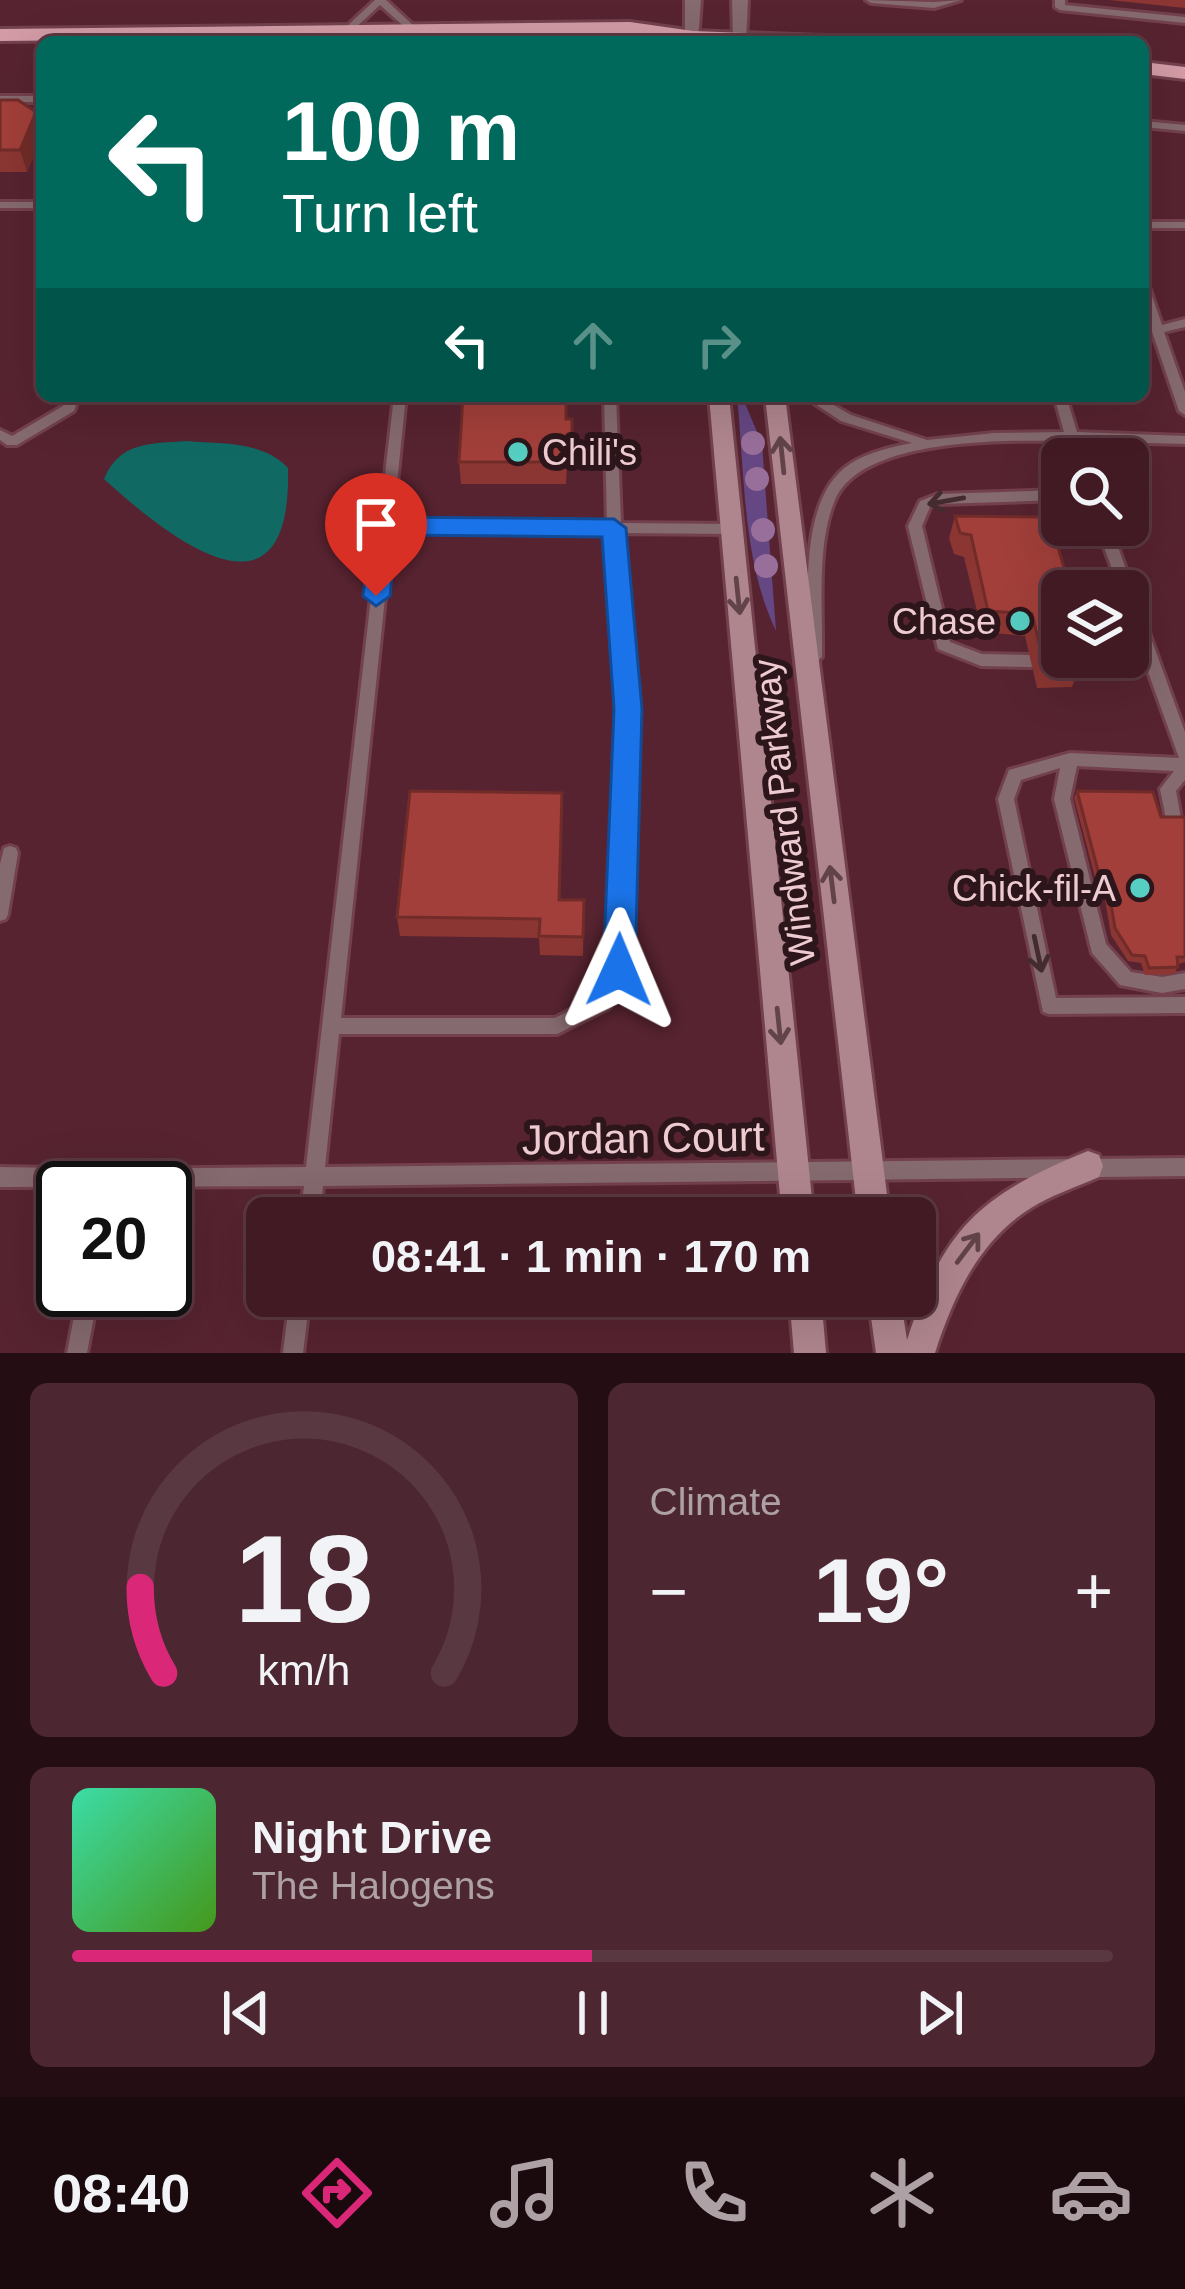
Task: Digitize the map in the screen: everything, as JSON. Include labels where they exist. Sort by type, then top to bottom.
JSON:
[{"type":"main road","points":[[0,35],[630,28],[676,36]]},
{"type":"main road","points":[[0,53],[36,52]]},
{"type":"main road","points":[[1149,69],[1185,75]]},
{"type":"main road","name":"Windward Parkway","points":[[720,402],[796,1197]]},
{"type":"main road","name":"Windward Parkway","points":[[776,402],[872,1197]]},
{"type":"main road","points":[[919,1353],[934,1304],[968,1244],[1012,1202],[1088,1166]]},
{"type":"main road","points":[[807,1317],[810,1353]]},
{"type":"main road","points":[[887,1317],[892,1353]]},
{"type":"street","points":[[693,0],[693,36]]},
{"type":"street","points":[[740,0],[741,36]]},
{"type":"lane","points":[[348,30],[380,0],[412,29]]},
{"type":"lane","points":[[871,0],[934,5],[956,0]]},
{"type":"lane","points":[[1060,0],[1060,7],[1185,20]]},
{"type":"lane","points":[[0,99],[36,99]]},
{"type":"lane","points":[[1149,125],[1185,128]]},
{"type":"lane","points":[[0,205],[36,205]]},
{"type":"lane","points":[[1149,225],[1185,225]]},
{"type":"lane","points":[[1149,304],[1180,382],[1185,411]]},
{"type":"lane","points":[[1158,330],[1185,323]]},
{"type":"lane","points":[[0,434],[12,442],[69,408],[71,402]]},
{"type":"lane","points":[[313,1197],[399,402]]},
{"type":"lane","points":[[331,1026],[557,1026],[603,1002],[619,970],[628,709],[610,402]]},
{"type":"lane","points":[[820,402],[875,429],[924,441],[1041,439]]},
{"type":"lane","points":[[1062,402],[1071,438]]},
{"type":"lane","points":[[1149,439],[1185,440]]},
{"type":"lane","points":[[811,717],[824,510],[833,485],[861,464],[924,441]]},
{"type":"lane","points":[[1030,661],[981,660],[943,645],[915,526],[925,504],[938,499],[1041,496]]},
{"type":"lane","points":[[384,526],[731,530]]},
{"type":"lane","points":[[1149,650],[1180,724],[1185,754]]},
{"type":"lane","points":[[1149,664],[1154,664]]},
{"type":"lane","points":[[1185,767],[1070,759],[1015,775],[1006,799],[1049,1006],[1185,1006]]},
{"type":"lane","points":[[1070,759],[1062,799],[1098,948],[1126,980],[1162,985],[1185,981]]},
{"type":"lane","points":[[1174,824],[1168,789],[1185,767]]},
{"type":"lane","points":[[0,914],[3,854]]},
{"type":"lane","name":"Jordan Court","points":[[192,1181],[868,1167],[1185,1167]]},
{"type":"lane","name":"Jordan Court","points":[[0,1177],[36,1179]]},
{"type":"lane","points":[[77,1353],[84,1317]]},
{"type":"lane","points":[[293,1353],[297,1317]]},
{"type":"shaded area","points":[[737,402],[744,402],[762,444],[776,631],[757,575]]},
{"type":"water","points":[[187,441],[254,448],[288,468],[284,519],[270,548],[249,561],[223,559],[193,547],[104,479],[128,451]]},
{"type":"building","points":[[0,100],[18,100],[36,112],[20,150],[0,150]]},
{"type":"building","name":"Chili's","points":[[463,402],[566,402],[572,441],[566,441],[566,462],[459,462]]},
{"type":"building","points":[[955,516],[1041,517],[1041,546],[1058,546],[1065,570],[1041,570],[1041,651],[1032,614],[988,611],[971,535],[960,533]]},
{"type":"building","points":[[410,791],[562,793],[559,900],[584,900],[583,937],[539,936],[540,919],[397,917]]},
{"type":"building","name":"Chick-fil-A","points":[[1077,791],[1153,792],[1161,817],[1185,817],[1185,957],[1177,957],[1178,967],[1149,968],[1145,956],[1132,955],[1115,928],[1108,886],[1102,886]]},
{"type":"place","name":"Chili's","points":[[518,452]]},
{"type":"place","name":"Chase","points":[[1020,621]]},
{"type":"place","name":"Chick-fil-A","points":[[1140,888]]},
{"type":"route","points":[[376,596],[384,526],[614,528],[628,709],[619,970]]}]
